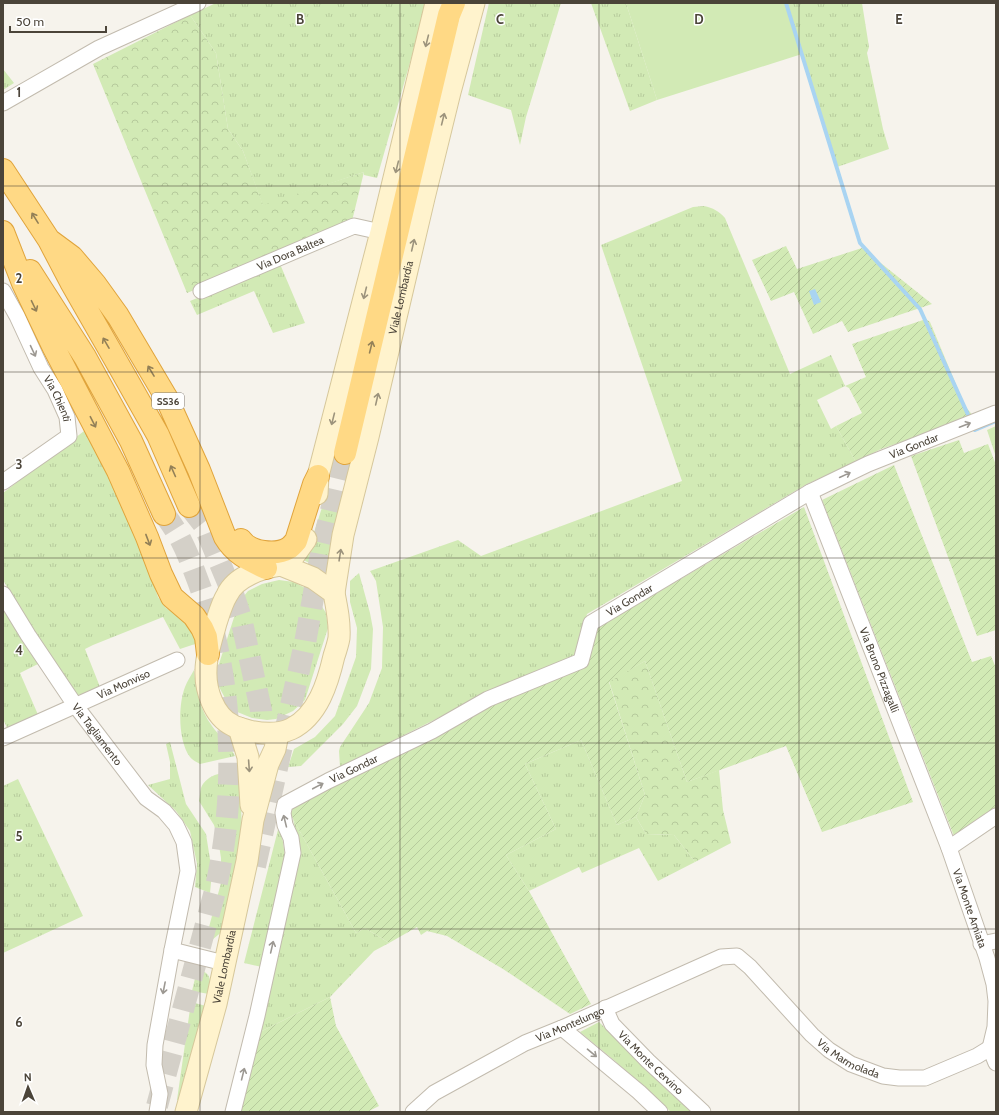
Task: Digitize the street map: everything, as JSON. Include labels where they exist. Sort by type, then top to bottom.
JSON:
[{"type":"highway","points":[[345,453],[449,15],[454,3]]},
{"type":"highway","name":"SS36","points":[[3,170],[49,240],[71,282],[158,435],[189,506]]},
{"type":"highway","points":[[3,228],[85,357],[131,441],[164,514]]},
{"type":"highway","points":[[3,232],[23,283],[54,348],[118,471],[172,597],[194,616],[202,628],[206,637],[208,654]]},
{"type":"highway","name":"SS36","points":[[49,240],[72,257],[95,284],[118,316],[166,397],[199,470],[225,537],[230,546],[241,556],[274,567]]},
{"type":"highway","points":[[166,397],[204,453],[236,534],[242,543],[252,549],[262,552],[281,551],[289,548],[296,541],[314,484],[318,476]]},
{"type":"main road","points":[[274,567],[313,578],[334,593],[339,617],[339,639],[324,691],[304,720],[292,729],[278,734],[259,733],[240,728],[231,725],[223,719],[211,699],[207,686],[206,671],[208,654],[227,594],[237,582],[249,575],[274,567],[293,557],[306,541],[314,520],[318,476],[381,232],[436,3]]},
{"type":"main road","name":"Viale Lombardia","points":[[334,593],[343,535],[368,437],[450,92],[474,3]]},
{"type":"main road","name":"Viale Lombardia","points":[[240,728],[248,757],[253,820]]},
{"type":"main road","name":"Viale Lombardia","points":[[186,1112],[216,1004],[253,820],[268,764],[275,749],[278,734]]},
{"type":"street","points":[[3,103],[100,48],[198,3]]},
{"type":"street","name":"Via Dora Baltea","points":[[201,291],[354,226],[381,232]]},
{"type":"street","name":"Via Chienti","points":[[3,292],[17,316],[41,368],[55,390],[67,417],[68,436],[3,482]]},
{"type":"street","name":"Via Gondar","points":[[233,1112],[257,1016],[293,853],[291,838],[285,825],[283,813],[285,804],[432,730],[488,699],[581,661],[591,623],[810,492],[868,464],[996,413]]},
{"type":"street","name":"Via Bruno Pizzagalli","points":[[810,492],[949,848]]},
{"type":"street","name":"Via Tagliamento","points":[[3,594],[74,706],[146,798],[164,811],[176,825],[184,842],[188,871],[172,950]]},
{"type":"street","name":"Via Monviso","points":[[3,738],[177,660]]},
{"type":"street","points":[[949,848],[996,816]]},
{"type":"street","name":"Via Monte Amiata","points":[[949,848],[989,943],[996,1001],[996,1027],[990,1048]]},
{"type":"street","points":[[157,1112],[160,1094],[154,1065],[155,1045],[172,950],[224,963]]},
{"type":"street","name":"Via Montelungo","points":[[413,1112],[434,1093],[525,1043],[721,957],[737,956]]},
{"type":"street","name":"Via Marmolada","points":[[737,956],[750,967],[812,1035],[829,1050],[851,1064],[883,1076],[899,1078],[925,1078],[978,1056],[990,1048]]},
{"type":"street","name":"Via Monte Cervino","points":[[605,1008],[612,1024],[648,1061],[703,1112]]},
{"type":"street","points":[[562,1028],[639,1092],[660,1112]]},
{"type":"street","points":[[990,1048],[996,1063]]},
{"type":"green space","points":[[216,3],[427,3],[377,178],[364,175],[364,172],[263,206],[243,151],[228,129],[216,53],[190,15]]},
{"type":"green space","points":[[489,3],[561,3],[526,117],[520,145],[511,110],[468,95]]},
{"type":"green space","points":[[591,3],[626,3],[657,100],[630,111]]},
{"type":"green space","points":[[626,3],[787,3],[802,54],[657,100]]},
{"type":"green space","points":[[787,3],[862,3],[869,47],[867,53],[883,129],[889,149],[837,167]]},
{"type":"green space","points":[[190,15],[216,53],[228,129],[243,151],[263,205],[364,172],[351,225],[187,293],[93,64]]},
{"type":"green space","points":[[3,69],[14,83],[3,90]]},
{"type":"green space","points":[[704,206],[716,210],[725,218],[790,374],[831,355],[845,386],[817,400],[831,429],[836,426],[856,462],[807,484],[587,614],[577,655],[492,691],[340,767],[340,747],[369,703],[382,668],[383,627],[376,581],[370,571],[458,540],[481,556],[682,481],[601,245],[693,207]]},
{"type":"green space","points":[[786,246],[797,269],[862,248],[932,304],[848,332],[842,321],[813,334],[794,292],[771,301],[752,260]]},
{"type":"green space","points":[[280,264],[305,323],[273,333],[254,291],[197,315],[190,301]]},
{"type":"green space","points":[[926,319],[930,322],[965,406],[974,417],[881,449],[856,462],[836,426],[862,413],[849,388],[845,386],[866,377],[852,344]]},
{"type":"green space","points":[[996,426],[996,457],[987,430]]},
{"type":"green space","points":[[88,428],[112,477],[158,597],[166,608],[186,621],[195,639],[195,644],[180,649],[163,617],[93,645],[85,649],[100,687],[76,696],[35,634],[3,580],[3,493]]},
{"type":"green space","points":[[959,440],[964,453],[988,444],[996,465],[996,630],[977,636],[911,456]]},
{"type":"green space","points":[[894,465],[972,662],[991,656],[996,668],[996,808],[954,836],[822,500]]},
{"type":"green space","points":[[326,495],[343,499],[327,565],[327,573],[300,558],[309,548]]},
{"type":"green space","points":[[804,507],[913,802],[822,832],[786,746],[687,782],[645,661],[609,682],[645,795],[636,817],[617,825],[581,740],[525,764],[556,829],[506,855],[529,891],[591,1004],[570,1014],[503,969],[447,936],[427,931],[421,935],[417,927],[389,943],[365,928],[356,933],[287,806],[491,704],[571,671],[595,629]]},
{"type":"green space","points":[[359,573],[373,629],[371,669],[357,706],[343,724],[301,766],[288,767],[294,749],[315,737],[335,716],[356,657],[357,628],[350,602],[350,581]]},
{"type":"green space","points":[[279,580],[294,582],[305,588],[316,597],[326,613],[328,628],[305,700],[293,711],[276,719],[267,720],[252,718],[235,711],[226,700],[217,683],[217,670],[239,602],[248,591],[262,584]]},
{"type":"green space","points":[[3,603],[40,663],[20,673],[39,717],[8,730],[3,719]]},
{"type":"green space","points":[[645,661],[687,782],[719,770],[723,810],[731,843],[695,862],[674,835],[646,834],[636,817],[645,795],[609,681]]},
{"type":"green space","points":[[194,670],[197,692],[204,713],[235,756],[200,764],[191,758],[186,750],[181,733],[181,703],[186,685]]},
{"type":"green space","points":[[581,740],[617,825],[636,817],[646,834],[674,835],[695,862],[658,881],[639,848],[582,873],[579,867],[529,891],[506,855],[556,829],[525,764]]},
{"type":"green space","points":[[170,742],[186,804],[206,834],[212,872],[210,893],[195,887],[197,864],[190,831],[176,811],[148,785],[170,779],[170,762],[166,744]]},
{"type":"green space","points":[[240,770],[242,835],[224,930],[212,940],[206,938],[221,883],[221,858],[214,825],[199,801],[201,788],[212,776]]},
{"type":"green space","points":[[18,779],[83,916],[3,953],[3,786]]},
{"type":"green space","points":[[293,819],[356,933],[365,928],[389,943],[374,951],[330,997],[258,1033],[300,852]]},
{"type":"green space","points":[[280,822],[285,856],[262,967],[244,963]]},
{"type":"green space","points":[[197,970],[208,975],[210,981],[209,994],[192,991]]},
{"type":"green space","points":[[330,997],[336,1026],[379,1106],[367,1112],[238,1112],[258,1033]]},
{"type":"green space","points":[[191,1002],[206,1006],[182,1101],[177,1100]]},
{"type":"green space","points":[[599,1022],[668,1091],[692,1112],[671,1112],[615,1061],[580,1032]]},
{"type":"water","points":[[815,289],[821,302],[814,305],[809,291]]},
{"type":"waterway","points":[[786,3],[860,243],[920,309],[970,419]]},
{"type":"waterway","points":[[973,426],[975,430],[996,421]]},
{"type":"tunnel","points":[[255,866],[305,643],[322,548],[345,453]]},
{"type":"tunnel","points":[[189,506],[204,525],[234,597],[241,618],[261,710],[263,749],[262,780]]},
{"type":"tunnel","points":[[157,1106],[215,891],[227,814],[229,775],[229,735],[225,695],[219,656],[210,618],[188,555],[180,538],[164,514]]}]
